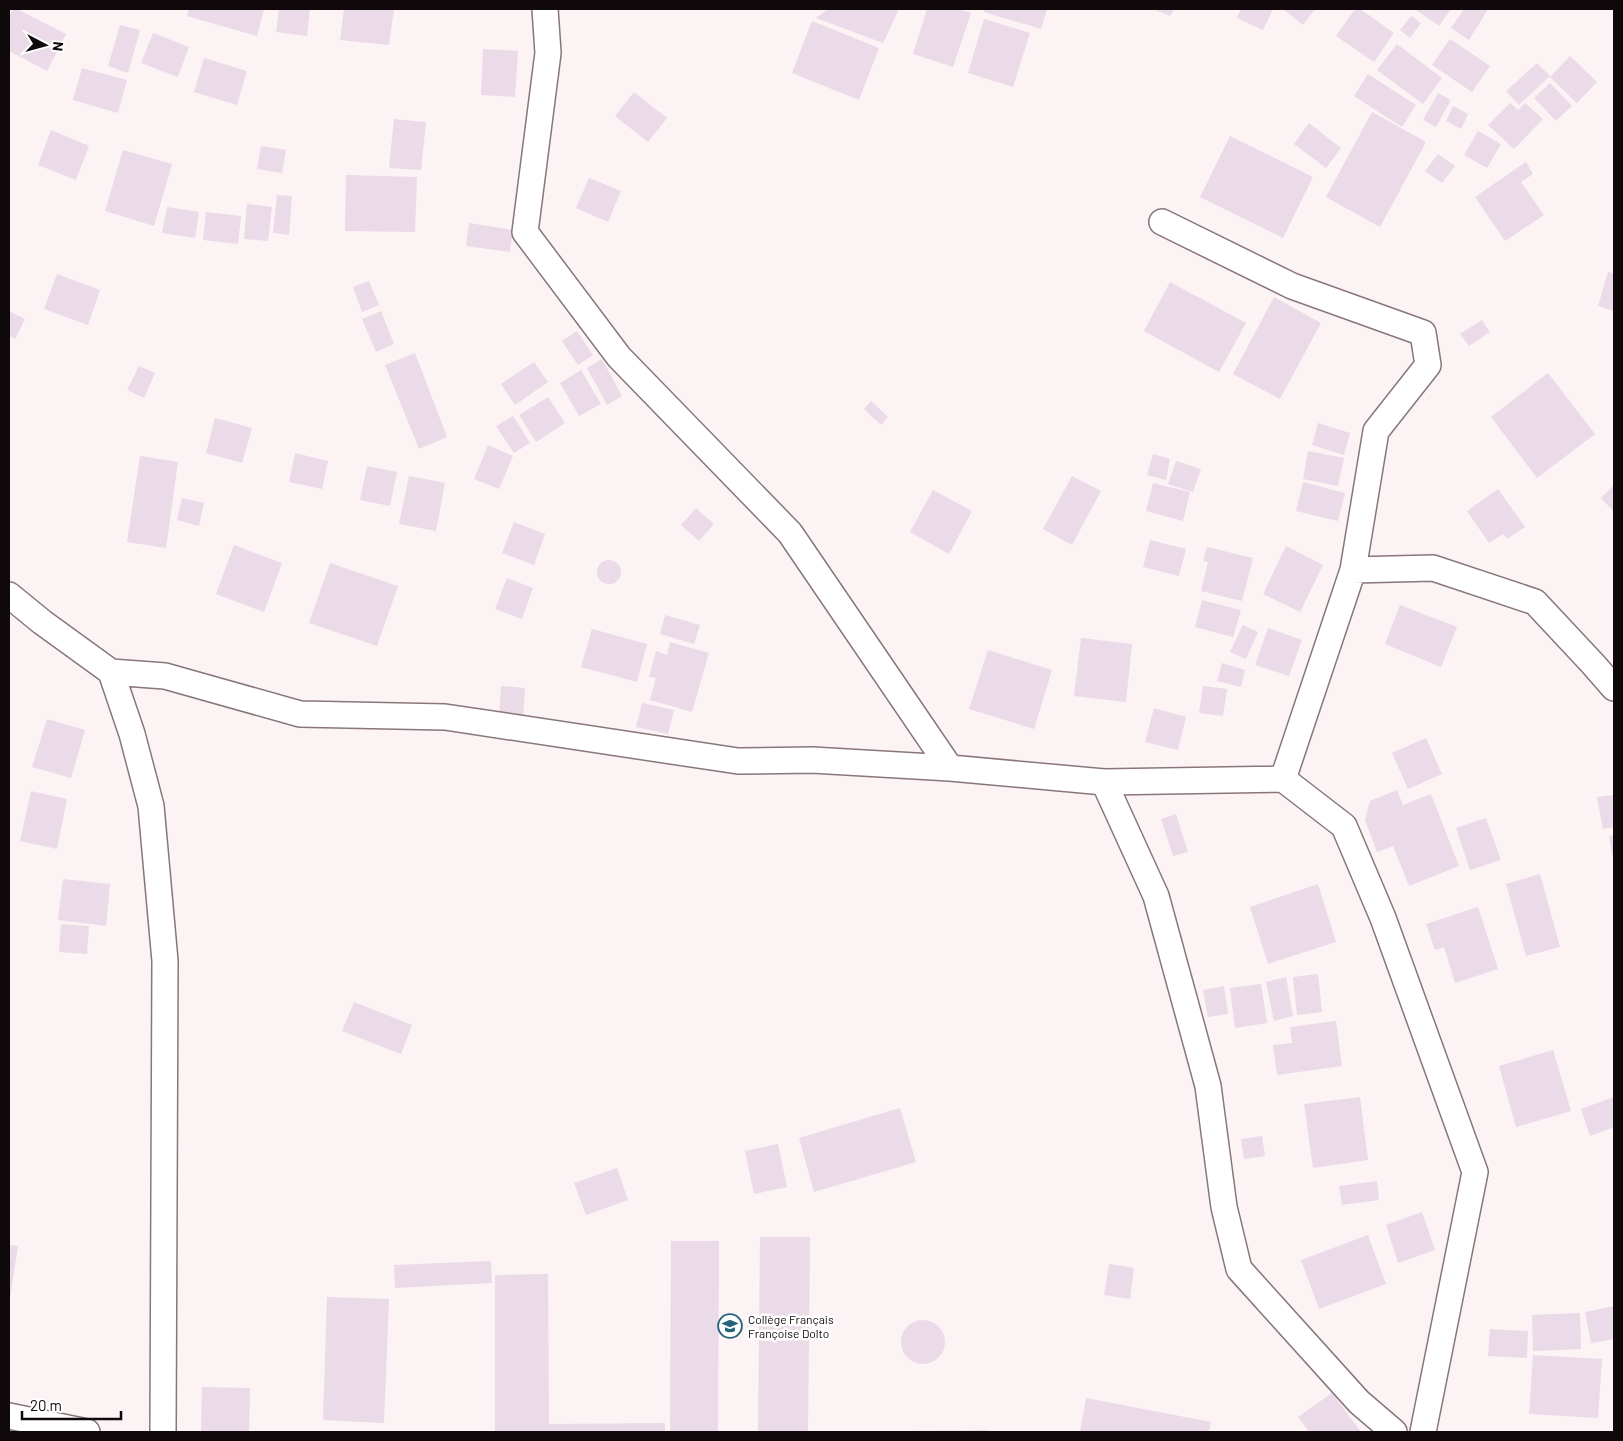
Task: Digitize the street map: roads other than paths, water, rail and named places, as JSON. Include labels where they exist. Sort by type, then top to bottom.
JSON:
[{"type":"street","points":[[545,9],[548,53],[526,232],[619,357],[790,533],[950,768]]},
{"type":"street","points":[[1162,222],[1292,286],[1423,333],[1428,365],[1376,431],[1353,570],[1283,779]]},
{"type":"street","points":[[1353,570],[1433,568],[1535,602],[1614,688]]},
{"type":"street","points":[[9,595],[42,622],[111,672],[165,676],[300,714],[445,717],[738,761],[812,760],[950,768],[1104,782],[1283,779],[1344,826],[1383,918],[1475,1172],[1423,1432]]},
{"type":"street","points":[[111,672],[132,734],[151,806],[165,961],[163,1432]]},
{"type":"street","points":[[1104,782],[1156,896],[1162,915],[1208,1086],[1224,1207],[1239,1269],[1359,1402],[1394,1432]]},
{"type":"street","points":[[9,1416],[87,1432]]},
{"type":"place","name":"Collège Français Françoise Dolto","points":[[730,1326]]}]
